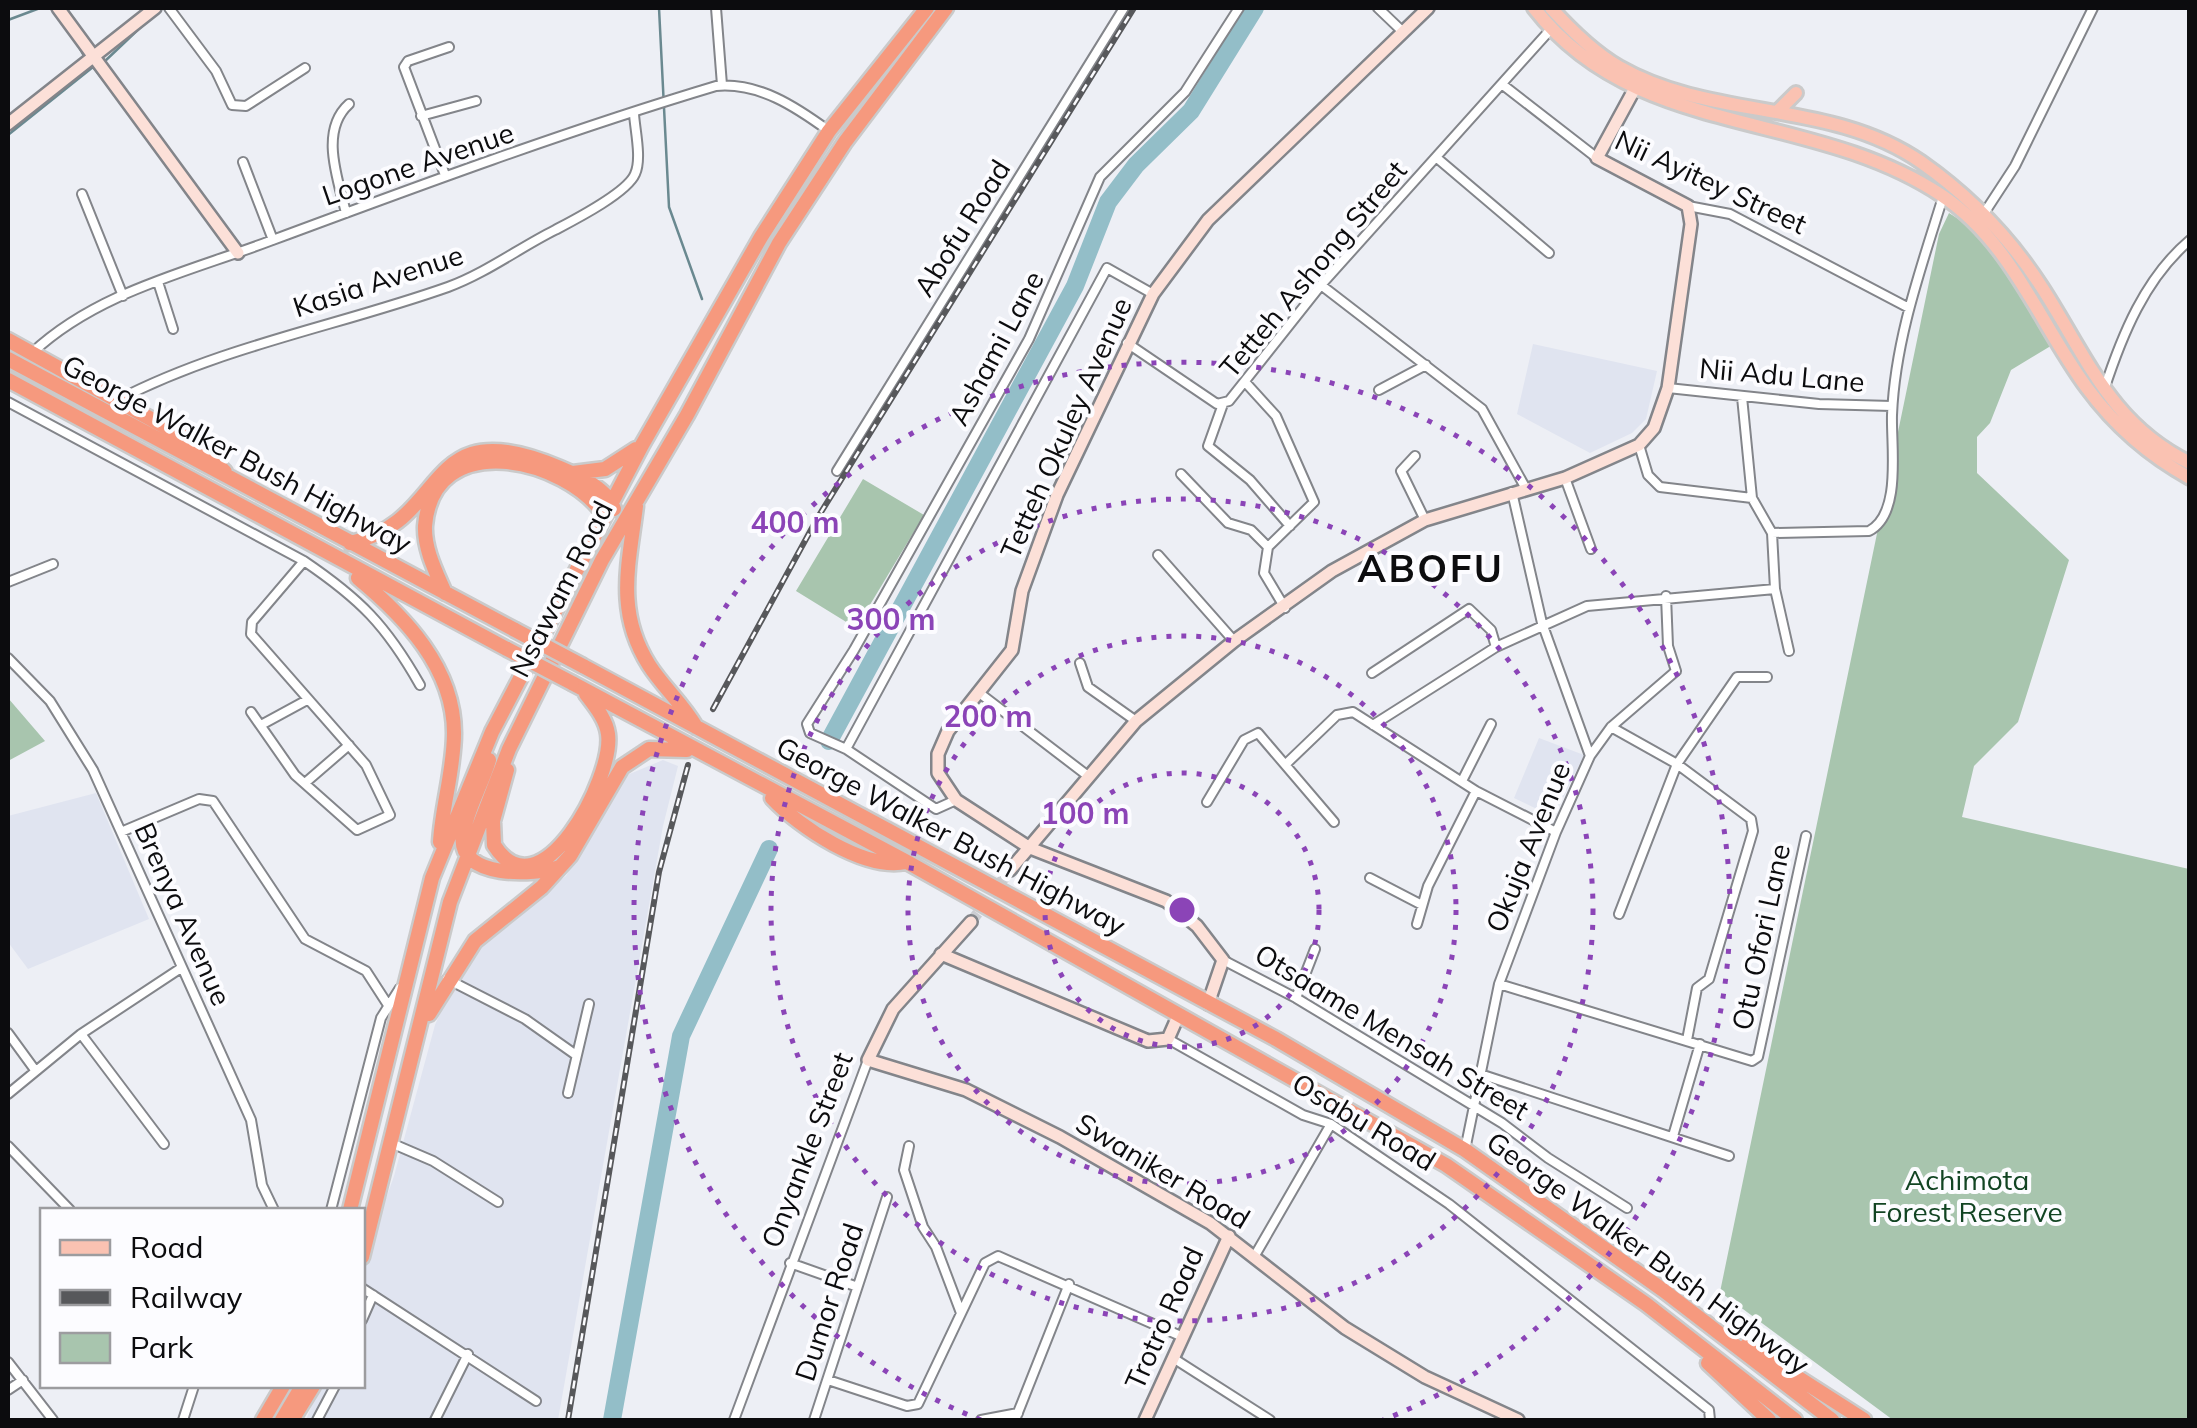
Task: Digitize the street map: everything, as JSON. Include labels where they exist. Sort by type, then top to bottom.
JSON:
[{"type":"highway","name":"Nsawam Road","points":[[351,1208],[440,856],[492,732],[642,445],[760,236],[830,131],[928,8]]},
{"type":"highway","name":"Nsawam Road","points":[[365,1245],[466,850],[509,749],[618,530],[687,415],[779,244],[845,142],[946,8]]},
{"type":"highway","points":[[830,131],[845,142]]},
{"type":"highway","points":[[8,340],[198,445],[232,480]]},
{"type":"highway","name":"George Walker Bush Highway","points":[[8,359],[1276,1038],[1465,1150],[1663,1290],[1832,1420]]},
{"type":"highway","name":"George Walker Bush Highway","points":[[9,381],[766,789],[783,809],[841,845],[876,862],[907,862],[1446,1164],[1646,1304],[1795,1420]]},
{"type":"highway","points":[[573,473],[605,469],[642,445]]},
{"type":"highway","points":[[349,544],[392,527],[446,468],[470,452],[489,448],[523,454],[573,473],[608,509],[618,530]]},
{"type":"highway","points":[[444,593],[430,559],[425,524],[434,497],[472,464],[498,459],[524,463],[574,486],[608,509]]},
{"type":"highway","points":[[637,496],[626,566],[627,613],[650,667],[696,728]]},
{"type":"highway","points":[[339,561],[416,633],[450,706],[453,743],[440,856]]},
{"type":"highway","points":[[509,749],[494,820],[494,845],[512,861],[541,862],[562,846],[586,808],[608,752],[605,722],[577,686]]},
{"type":"highway","points":[[492,732],[489,762],[463,834],[466,850],[480,864],[507,872],[536,875],[561,867]]},
{"type":"highway","points":[[417,1038],[447,979],[490,926],[542,887],[561,867],[580,841],[614,778],[634,757],[650,749],[697,751]]},
{"type":"highway","points":[[1663,1290],[1864,1420]]},
{"type":"highway","points":[[1646,1304],[1769,1420]]},
{"type":"highway","points":[[263,1420],[282,1388]]},
{"type":"highway","points":[[282,1420],[301,1388]]},
{"type":"highway","points":[[292,1420],[312,1388]]},
{"type":"main road","points":[[1534,8],[1587,61],[1634,90],[1673,106],[1831,143],[1896,168],[1944,196],[2005,257],[2079,376],[2118,426],[2190,478]]},
{"type":"main road","points":[[1552,8],[1603,57],[1630,73],[1689,93],[1845,125],[1891,143],[1940,175],[1983,215],[2034,274],[2104,392],[2145,433],[2190,463]]},
{"type":"main road","points":[[1778,111],[1796,93]]},
{"type":"street","points":[[58,8],[238,253]]},
{"type":"street","points":[[8,124],[154,8]]},
{"type":"street","points":[[169,8],[216,71],[232,105],[246,106],[306,68]]},
{"type":"street","points":[[716,8],[722,86],[766,94],[830,131]]},
{"type":"street","name":"Abofu Road","points":[[837,471],[1124,8]]},
{"type":"street","name":"Ashami Lane","points":[[846,749],[810,732],[807,724],[854,650],[1029,338],[1100,177],[1185,92],[1240,8]]},
{"type":"street","points":[[1378,8],[1402,32]]},
{"type":"street","name":"Tetteh Okuley Avenue","points":[[956,800],[938,773],[938,754],[948,731],[1012,650],[1034,555],[1152,294],[1208,220],[1428,8]]},
{"type":"street","points":[[1983,215],[2015,166],[2093,8]]},
{"type":"street","name":"Tetteh Ashong Street","points":[[1127,343],[1217,404],[1224,404],[1246,383],[1321,285],[1503,86],[1550,28]]},
{"type":"street","points":[[445,175],[404,64],[449,47]]},
{"type":"street","name":"Logone Avenue","points":[[32,353],[80,314],[158,282],[445,175],[722,86]]},
{"type":"street","name":"Nii Ayitey Street","points":[[1503,86],[1597,158],[1688,206],[1730,214],[1908,308]]},
{"type":"street","points":[[1597,158],[1634,90]]},
{"type":"street","points":[[421,116],[476,101]]},
{"type":"street","points":[[346,213],[333,154],[335,121],[349,104]]},
{"type":"street","name":"Kasia Avenue","points":[[118,400],[164,377],[259,342],[434,292],[497,264],[592,209],[630,181],[637,167],[634,114]]},
{"type":"street","points":[[1437,158],[1539,240],[1549,253]]},
{"type":"street","points":[[243,162],[272,240]]},
{"type":"street","points":[[82,194],[123,296]]},
{"type":"street","points":[[1772,533],[1875,529],[1889,504],[1892,406],[1908,308],[1944,196]]},
{"type":"street","points":[[1010,870],[1136,721],[1234,642],[1371,546],[1425,520],[1525,487],[1566,478],[1639,446],[1654,428],[1668,388],[1692,224],[1688,206]]},
{"type":"street","points":[[2104,392],[2129,324],[2160,268],[2190,240]]},
{"type":"street","points":[[1030,848],[956,800],[936,809],[846,749],[1107,268],[1152,294]]},
{"type":"street","points":[[158,282],[173,329]]},
{"type":"street","points":[[1321,285],[1482,409],[1525,487]]},
{"type":"street","points":[[1380,390],[1426,365]]},
{"type":"street","points":[[1246,383],[1276,416],[1314,502],[1268,547],[1264,573],[1285,608]]},
{"type":"street","name":"Nii Adu Lane","points":[[1668,388],[1742,398],[1892,406]]},
{"type":"street","points":[[1742,398],[1752,498],[1772,533],[1774,588],[1789,651]]},
{"type":"street","points":[[8,402],[304,560],[366,605],[390,632],[420,685]]},
{"type":"street","points":[[1224,404],[1208,446],[1250,480],[1290,526]]},
{"type":"street","points":[[1639,446],[1648,475],[1660,487],[1752,498]]},
{"type":"street","points":[[1415,456],[1401,471],[1425,520]]},
{"type":"street","points":[[1181,474],[1228,524],[1251,530],[1268,547]]},
{"type":"street","points":[[1566,478],[1591,548]]},
{"type":"street","points":[[1512,491],[1542,623],[1590,756]]},
{"type":"street","points":[[1158,556],[1234,642]]},
{"type":"street","points":[[251,712],[304,783],[358,830],[390,815],[366,765],[250,630],[304,560]]},
{"type":"street","points":[[8,582],[53,564]]},
{"type":"street","points":[[1373,725],[1496,647],[1587,606],[1774,588]]},
{"type":"street","name":"Okuja Avenue","points":[[1465,1150],[1499,984],[1556,832],[1590,756],[1610,727],[1676,671],[1668,646],[1666,596]]},
{"type":"street","points":[[1372,672],[1469,610],[1491,630],[1496,647]]},
{"type":"street","name":"Brenya Avenue","points":[[8,658],[39,687],[74,732],[251,1120],[262,1186],[273,1208]]},
{"type":"street","points":[[1080,663],[1088,686],[1136,721]]},
{"type":"street","points":[[1619,914],[1677,764],[1736,676],[1768,677]]},
{"type":"street","points":[[978,692],[1088,776]]},
{"type":"street","points":[[261,726],[307,700]]},
{"type":"street","points":[[1286,764],[1345,711],[1476,791],[1556,832]]},
{"type":"street","points":[[1462,782],[1491,724]]},
{"type":"street","points":[[1610,727],[1677,764],[1748,814],[1752,825],[1710,978],[1697,988],[1688,1040]]},
{"type":"street","points":[[1207,802],[1250,734],[1261,736],[1334,822]]},
{"type":"street","points":[[304,783],[349,744]]},
{"type":"street","points":[[1417,924],[1422,905],[1476,791]]},
{"type":"street","points":[[120,832],[208,798],[219,807],[305,940],[366,971],[388,1005]]},
{"type":"street","name":"Otu Ofori Lane","points":[[1700,1044],[1745,1060],[1758,1057],[1806,836]]},
{"type":"street","name":"Otsaame Mensah Street","points":[[1030,848],[1166,900],[1197,926],[1223,960],[1296,998],[1473,1106],[1627,1208]]},
{"type":"street","points":[[1370,878],[1422,905]]},
{"type":"street","name":"Onyankle Street","points":[[734,1420],[868,1060],[893,1009],[971,922]]},
{"type":"street","points":[[1296,998],[1315,949]]},
{"type":"street","name":"Osabu Road","points":[[941,954],[1148,1041],[1168,1039],[1303,1115],[1331,1124],[1449,1204],[1557,1288],[1709,1410],[1710,1420]]},
{"type":"street","points":[[1208,1004],[1223,960]]},
{"type":"street","points":[[8,1094],[81,1034],[182,968]]},
{"type":"street","points":[[332,1208],[388,1005],[412,972]]},
{"type":"street","points":[[447,979],[524,1019],[576,1055]]},
{"type":"street","points":[[1499,984],[1700,1044],[1673,1136]]},
{"type":"street","points":[[568,1093],[589,1004]]},
{"type":"street","points":[[1168,1039],[1179,1014]]},
{"type":"street","points":[[8,1032],[35,1070]]},
{"type":"street","points":[[81,1034],[164,1144]]},
{"type":"street","name":"Swaniker Road","points":[[868,1060],[966,1090],[1004,1108],[1228,1236],[1345,1328],[1425,1377],[1518,1420]]},
{"type":"street","points":[[1480,1074],[1729,1156]]},
{"type":"street","points":[[1254,1257],[1331,1124]]},
{"type":"street","points":[[391,1143],[434,1160],[498,1202]]},
{"type":"street","points":[[8,1146],[68,1208]]},
{"type":"street","points":[[909,1146],[904,1170],[923,1227],[936,1247],[962,1312]]},
{"type":"street","name":"Dumor Road","points":[[814,1420],[886,1197]]},
{"type":"street","name":"Trotro Road","points":[[1145,1420],[1228,1236]]},
{"type":"street","points":[[828,1380],[906,1406],[918,1404],[985,1263],[996,1256],[1069,1284],[1182,1337]]},
{"type":"street","points":[[790,1263],[856,1286]]},
{"type":"street","points":[[981,1420],[1017,1416],[1069,1284]]},
{"type":"street","points":[[365,1290],[536,1401]]},
{"type":"street","points":[[365,1313],[373,1295]]},
{"type":"street","points":[[436,1420],[468,1354]]},
{"type":"street","points":[[1173,1358],[1270,1420]]},
{"type":"street","points":[[8,1362],[53,1420]]},
{"type":"street","points":[[8,1390],[22,1380]]},
{"type":"street","points":[[183,1420],[193,1388]]},
{"type":"street","points":[[317,1420],[334,1388]]},
{"type":"shaded area","points":[[1533,344],[1657,371],[1646,419],[1632,433],[1590,453],[1517,414]]},
{"type":"shaded area","points":[[1539,738],[1584,755],[1559,806],[1543,812],[1514,798]]},
{"type":"shaded area","points":[[663,760],[678,766],[663,826],[558,1420],[306,1420],[318,1388],[365,1388],[365,1257],[394,1176],[435,1025],[454,982],[499,924],[566,876],[620,778]]},
{"type":"shaded area","points":[[96,793],[149,919],[28,969],[8,942],[8,816]]},
{"type":"green space","name":"Achimota Forest Reserve","points":[[1949,213],[1967,225],[1996,255],[2054,344],[2011,370],[1990,423],[1977,437],[1977,473],[2069,560],[2018,722],[1974,766],[1962,817],[2189,869],[2189,1420],[1893,1420],[1720,1292],[1939,234]]},
{"type":"green space","points":[[863,479],[924,515],[856,628],[796,591]]},
{"type":"green space","points":[[8,698],[45,741],[8,761]]},
{"type":"waterway","points":[[8,20],[40,8]]},
{"type":"waterway","points":[[66,8],[75,21]]},
{"type":"waterway","points":[[659,8],[669,207],[702,299]]},
{"type":"waterway","points":[[829,741],[1075,286],[1108,202],[1136,165],[1191,111],[1255,8]]},
{"type":"waterway","points":[[104,62],[144,24]]},
{"type":"waterway","points":[[77,43],[85,58]]},
{"type":"waterway","points":[[8,135],[93,67],[111,90]]},
{"type":"waterway","points":[[612,1420],[681,1036],[769,849]]},
{"type":"tunnel","points":[[971,922],[1010,870]]},
{"type":"railway","points":[[713,709],[818,517],[1134,8]]},
{"type":"railway","points":[[568,1420],[659,872],[688,765]]},
{"type":"district","name":"ABOFU","points":[[1431,569]]}]
